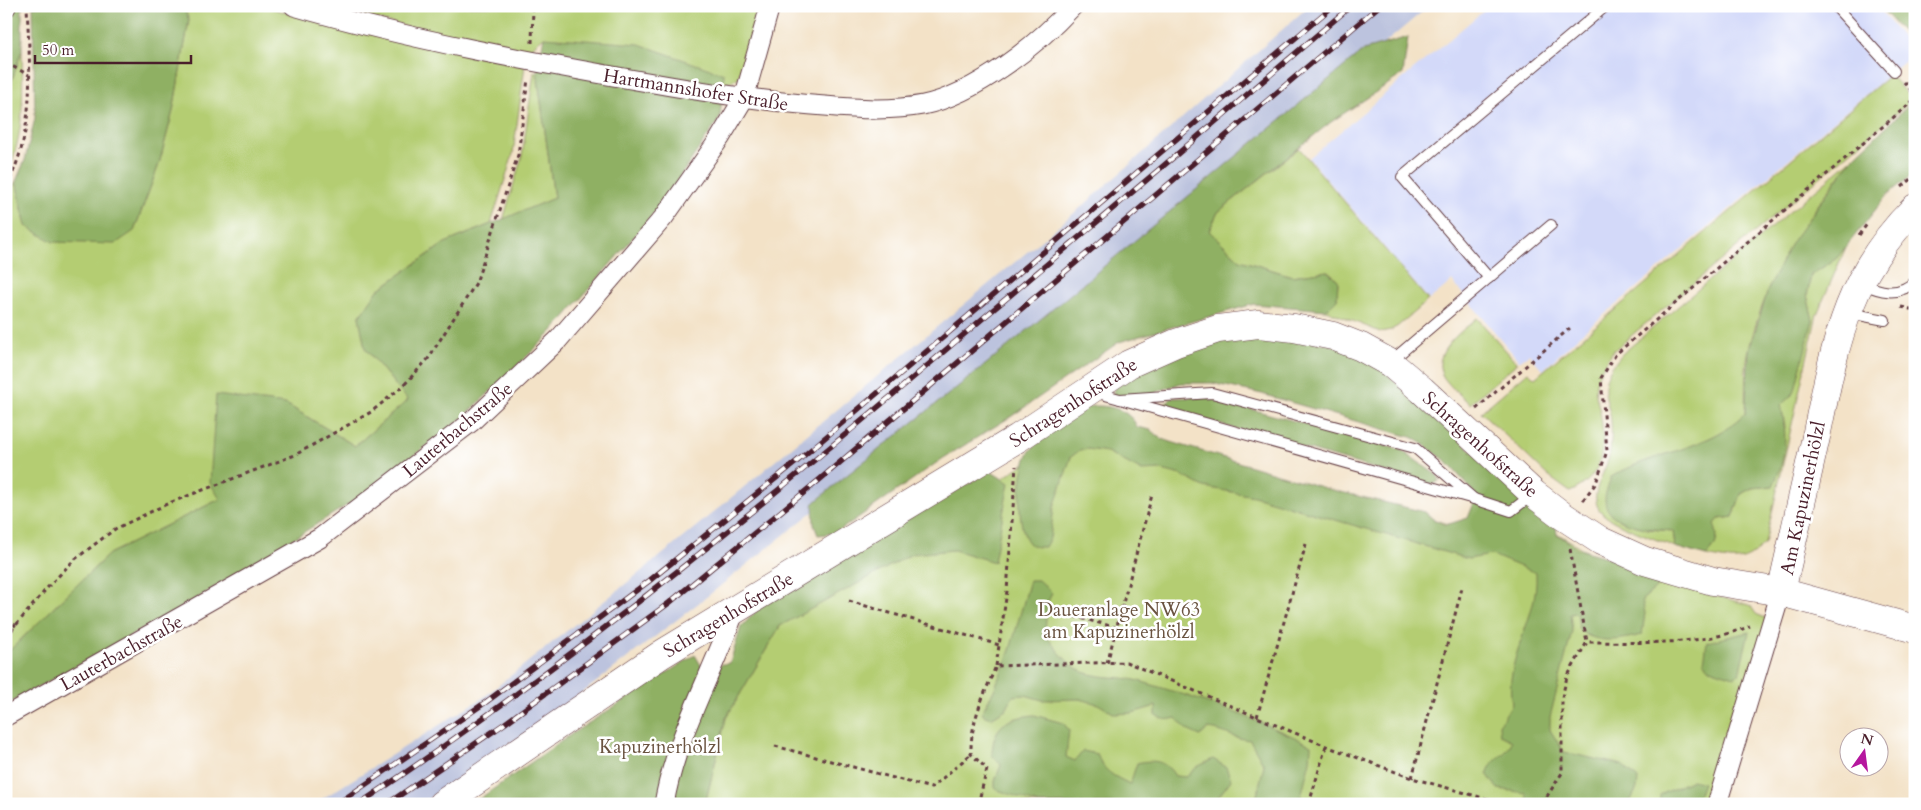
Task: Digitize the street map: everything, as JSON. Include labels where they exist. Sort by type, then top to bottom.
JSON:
[{"type":"street","name":"Hartmannshofer Straße","points":[[294,6],[376,29],[531,62],[744,98],[872,110],[924,105],[972,87],[1009,62],[1057,24],[1073,6]]},
{"type":"street","name":"Lauterbachstraße","points":[[6,716],[320,538],[470,423],[558,340],[664,217],[720,138],[744,98],[770,6]]},
{"type":"street","name":"Am Kapuzinerhölzl","points":[[1717,804],[1781,592],[1834,352],[1847,312],[1873,256],[1892,231],[1915,208]]},
{"type":"street","name":"Schragenhofstraße","points":[[442,804],[662,654],[1018,438],[1129,364],[1176,343],[1218,329],[1258,324],[1294,328],[1333,336],[1361,346],[1390,363],[1534,494],[1601,541],[1645,561],[1713,581],[1781,592],[1915,629]]},
{"type":"street","points":[[664,804],[669,775],[689,718],[716,661],[735,610]]},
{"type":"lane","points":[[1489,278],[1402,177],[1606,6]]},
{"type":"lane","points":[[1835,6],[1894,71]]},
{"type":"lane","points":[[1390,363],[1551,225]]},
{"type":"lane","points":[[1860,283],[1880,291],[1896,292],[1915,281]]},
{"type":"lane","points":[[1847,312],[1885,320]]},
{"type":"lane","points":[[1089,391],[1511,511],[1534,494]]},
{"type":"lane","points":[[1120,399],[1212,393],[1415,448],[1474,500]]},
{"type":"path","points":[[6,188],[20,158],[29,118],[27,6]]},
{"type":"path","points":[[6,637],[74,560],[114,529],[169,503],[295,455],[371,412],[403,386],[428,359],[476,283],[518,156],[531,62],[533,6]]},
{"type":"path","points":[[6,63],[29,75]]},
{"type":"path","points":[[1542,802],[1562,773],[1562,697],[1577,655],[1587,642],[1563,516],[1584,499],[1596,483],[1607,451],[1601,378],[1616,354],[1915,99]]},
{"type":"path","points":[[1459,424],[1570,328]]},
{"type":"path","points":[[978,804],[987,769],[971,754],[970,741],[977,709],[996,666],[1014,520],[1018,438]]},
{"type":"path","points":[[1107,663],[1152,495]]},
{"type":"path","points":[[1257,717],[1306,544]]},
{"type":"path","points":[[1412,778],[1462,588]]},
{"type":"path","points":[[849,601],[999,645]]},
{"type":"path","points":[[1052,610],[1129,631]]},
{"type":"path","points":[[6,620],[16,626]]},
{"type":"path","points":[[1587,642],[1699,638],[1737,631],[1756,623]]},
{"type":"path","points":[[996,666],[1126,662],[1326,746],[1412,778],[1505,804]]},
{"type":"path","points":[[775,746],[931,788],[971,754]]},
{"type":"path","points":[[1309,804],[1326,746]]},
{"type":"path","points":[[1509,804],[1542,802],[1579,804]]},
{"type":"shaded area","points":[[1309,6],[1429,6],[1137,252],[709,595],[520,741],[420,804],[314,804],[484,697],[668,550],[1085,204]]},
{"type":"shaded area","points":[[1489,6],[1877,6],[1915,53],[1580,335],[1543,370],[1529,354],[1519,361],[1452,281],[1429,300],[1309,158]]},
{"type":"green space","points":[[10,6],[22,6],[22,50],[6,98],[6,18]]},
{"type":"green space","points":[[33,6],[183,6],[189,20],[173,111],[159,164],[134,231],[115,244],[53,242],[26,226],[16,181],[25,160],[35,118]]},
{"type":"green space","points":[[183,6],[265,6],[294,15],[525,65],[513,154],[491,224],[445,243],[378,290],[365,348],[408,400],[355,446],[286,404],[220,499],[109,554],[6,654],[6,195],[16,181],[26,226],[134,231],[159,164],[173,111],[189,20]]},
{"type":"green space","points":[[324,6],[762,6],[738,78],[723,85],[544,37],[528,50],[447,37]]},
{"type":"green space","points":[[1879,6],[1915,6],[1915,45]]},
{"type":"green space","points":[[544,37],[639,44],[724,74],[720,118],[657,210],[551,333],[464,417],[362,496],[188,604],[6,705],[6,654],[109,554],[220,499],[210,483],[216,395],[286,404],[355,446],[408,400],[365,348],[359,317],[378,290],[445,243],[554,198],[537,72]]},
{"type":"green space","points":[[1408,37],[1403,74],[1331,122],[1218,212],[1209,231],[1240,260],[1292,276],[1327,271],[1338,280],[1337,299],[1326,310],[1254,304],[1119,342],[1012,416],[942,459],[836,533],[818,535],[814,525],[813,504],[837,483],[995,357],[1364,50]]},
{"type":"green space","points":[[22,50],[22,115],[17,146],[6,178],[6,98]]},
{"type":"green space","points":[[534,72],[537,72],[554,198],[503,220],[522,156]]},
{"type":"green space","points":[[1890,75],[1912,100],[1613,351],[1600,371],[1596,388],[1603,436],[1600,459],[1590,478],[1582,486],[1570,492],[1548,476],[1481,412],[1528,372],[1535,378]]},
{"type":"green space","points":[[1915,95],[1915,173],[1888,194],[1837,258],[1811,275],[1807,295],[1813,320],[1794,393],[1781,405],[1785,437],[1781,465],[1773,486],[1752,488],[1741,494],[1733,517],[1719,519],[1714,525],[1717,534],[1716,542],[1706,556],[1675,547],[1673,531],[1632,525],[1613,516],[1607,509],[1605,500],[1611,477],[1645,461],[1714,436],[1745,414],[1749,350],[1769,287],[1791,243],[1853,158],[1912,102]]},
{"type":"green space","points":[[1299,148],[1428,300],[1391,330],[1380,332],[1326,310],[1337,299],[1338,280],[1328,271],[1292,276],[1240,260],[1209,231],[1218,212]]},
{"type":"green space","points":[[1853,158],[1819,203],[1790,248],[1767,295],[1757,321],[1747,357],[1745,414],[1730,429],[1696,444],[1647,529],[1673,531],[1675,547],[1608,518],[1597,506],[1596,499],[1599,483],[1610,452],[1611,425],[1605,385],[1612,366],[1622,354]]},
{"type":"green space","points":[[1846,247],[1817,314],[1765,543],[1744,559],[1731,560],[1706,556],[1716,542],[1713,525],[1719,519],[1733,517],[1741,494],[1752,488],[1772,486],[1785,427],[1781,404],[1813,321],[1807,295],[1811,275],[1836,258]]},
{"type":"green space","points":[[1477,318],[1517,363],[1470,404],[1444,378],[1440,369],[1440,360],[1443,352],[1456,336]]},
{"type":"green space","points":[[1280,335],[1341,347],[1376,364],[1556,526],[1557,534],[1578,549],[1642,567],[1651,576],[1657,587],[1642,600],[1645,613],[1642,635],[1617,640],[1594,638],[1579,630],[1577,613],[1570,614],[1572,631],[1550,717],[1550,730],[1564,752],[1622,765],[1638,779],[1637,788],[1629,804],[1528,804],[1526,793],[1498,789],[1487,774],[1493,763],[1507,750],[1512,741],[1500,735],[1499,725],[1512,704],[1512,671],[1532,606],[1536,573],[1492,555],[1468,559],[1254,496],[1204,487],[1181,475],[1162,470],[1142,471],[1107,452],[1087,449],[1080,450],[1071,457],[1054,507],[1050,538],[1045,547],[1033,546],[1027,540],[1020,515],[1021,485],[1026,459],[1030,451],[1062,418],[1073,411],[1090,406],[1118,409],[1132,419],[1137,427],[1151,430],[1161,439],[1328,489],[1425,512],[1433,519],[1446,525],[1468,518],[1474,503],[1474,492],[1444,459],[1414,438],[1262,394],[1212,383],[1181,383],[1159,391],[1133,408],[1112,399],[1114,388],[1145,369],[1210,340]]},
{"type":"green space","points":[[1206,397],[1401,450],[1438,476],[1439,481],[1432,485],[1163,408],[1164,404],[1172,398]]},
{"type":"green space","name":"Daueranlage NW63 am Kapuzinerhölzl","points":[[1087,422],[1538,549],[1555,532],[1601,560],[1663,582],[1750,605],[1756,614],[1770,620],[1710,804],[705,804],[726,718],[780,626]]},
{"type":"green space","name":"Kapuzinerhölzl","points":[[990,471],[1009,483],[994,562],[954,550],[912,554],[780,626],[726,718],[705,804],[472,804],[573,733],[695,655],[702,667],[730,663],[741,627],[763,604]]},
{"type":"green space","points":[[1030,580],[1038,580],[1052,593],[1047,604],[1045,634],[1055,648],[1076,668],[1099,676],[1131,679],[1183,694],[1248,717],[1311,745],[1310,761],[1299,804],[1255,804],[1264,765],[1250,740],[1208,729],[1200,736],[1187,730],[1176,718],[1166,720],[1156,715],[1156,706],[1132,713],[1115,714],[1098,704],[1080,699],[1042,700],[1025,695],[1013,696],[1006,709],[991,718],[985,716],[982,712],[994,690],[1010,650]]},
{"type":"green space","points":[[1749,632],[1739,674],[1734,677],[1710,669],[1704,662],[1707,642]]},
{"type":"green space","points":[[1034,715],[1063,723],[1069,730],[1066,757],[1075,761],[1083,751],[1097,754],[1102,765],[1109,772],[1130,784],[1137,763],[1149,761],[1164,764],[1175,776],[1186,777],[1197,767],[1213,759],[1226,767],[1231,780],[1213,804],[1038,804],[995,789],[995,781],[1001,765],[992,755],[998,730],[1016,718]]},
{"type":"green space","points":[[1692,780],[1703,783],[1695,804],[1660,804],[1660,795]]},
{"type":"railway","points":[[337,804],[486,702],[649,581],[801,458],[1333,6]]},
{"type":"railway","points":[[359,804],[519,692],[598,633],[751,513],[1351,6]]},
{"type":"railway","points":[[387,804],[504,724],[669,603],[818,481],[1379,6]]}]
